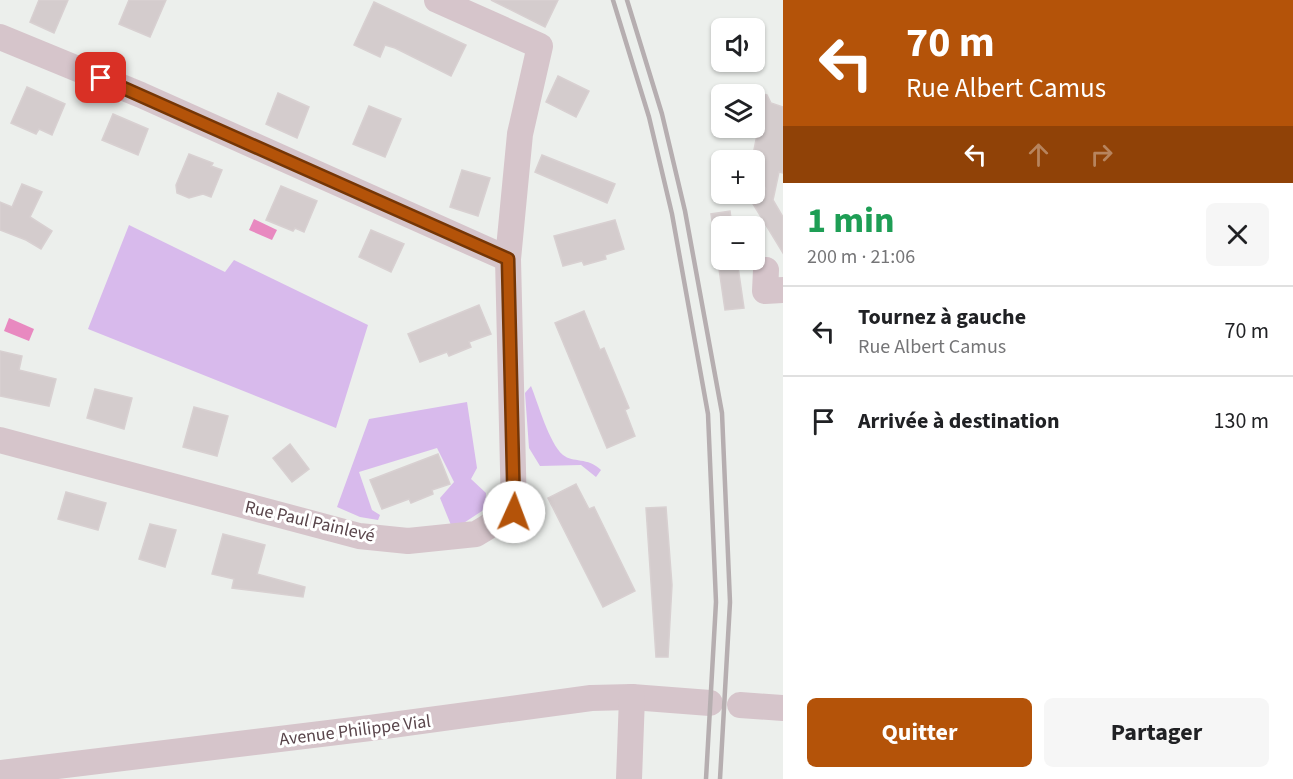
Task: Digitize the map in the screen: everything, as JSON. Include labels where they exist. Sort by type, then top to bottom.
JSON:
[{"type":"street","name":"Rue Paul Painlevé","points":[[0,440],[359,536],[408,541],[476,534],[514,512],[508,259],[520,134],[540,46],[437,0]]},
{"type":"street","points":[[0,37],[141,95],[508,259]]},
{"type":"street","points":[[766,270],[765,291],[783,290]]},
{"type":"street","points":[[629,779],[632,697]]},
{"type":"street","name":"Avenue Philippe Vial","points":[[0,773],[358,730],[591,698],[632,697],[710,703]]},
{"type":"street","points":[[740,705],[783,708]]},
{"type":"shaded area","points":[[254,219],[277,230],[272,240],[249,230]]},
{"type":"shaded area","points":[[129,225],[225,272],[234,260],[368,325],[336,428],[88,329]]},
{"type":"shaded area","points":[[9,318],[34,329],[29,341],[4,331]]},
{"type":"shaded area","points":[[531,386],[553,442],[558,449],[571,459],[596,466],[601,470],[596,477],[581,465],[540,466],[529,448],[525,393]]},
{"type":"shaded area","points":[[467,402],[477,468],[471,479],[486,493],[485,509],[453,530],[440,498],[454,482],[437,448],[359,472],[372,510],[380,515],[378,520],[360,517],[337,507],[369,419]]},
{"type":"building","points":[[39,0],[68,0],[54,33],[30,22]]},
{"type":"building","points":[[129,0],[166,0],[150,37],[119,24]]},
{"type":"building","points":[[491,0],[558,0],[545,27]]},
{"type":"building","points":[[374,2],[466,45],[451,76],[395,48],[385,45],[380,57],[354,45]]},
{"type":"building","points":[[558,76],[589,91],[576,117],[546,102]]},
{"type":"building","points":[[27,87],[65,104],[52,135],[39,129],[36,134],[11,123]]},
{"type":"building","points":[[278,93],[309,107],[297,138],[266,124]]},
{"type":"building","points":[[765,95],[767,95],[771,103],[783,107],[783,173],[779,172],[773,200],[783,217],[783,253],[765,224],[765,216],[760,216],[753,204],[765,204],[766,189],[765,150],[754,150],[756,138],[765,138]]},
{"type":"building","points":[[369,106],[401,119],[385,157],[353,144]]},
{"type":"building","points":[[113,114],[148,129],[138,155],[102,140]]},
{"type":"building","points":[[189,154],[213,163],[211,166],[222,170],[211,197],[203,194],[189,198],[177,193],[176,185]]},
{"type":"building","points":[[542,155],[615,184],[607,203],[535,172]]},
{"type":"building","points":[[462,170],[490,178],[478,216],[450,207]]},
{"type":"building","points":[[22,184],[42,192],[30,217],[52,231],[41,249],[26,240],[0,230],[0,202],[12,207]]},
{"type":"building","points":[[281,186],[317,201],[304,232],[295,228],[293,231],[266,220]]},
{"type":"building","points":[[730,211],[731,216],[711,216],[711,214]]},
{"type":"building","points":[[615,220],[624,249],[605,255],[606,259],[584,265],[582,261],[563,266],[554,236]]},
{"type":"building","points":[[371,230],[404,244],[391,272],[359,257]]},
{"type":"building","points":[[719,270],[738,270],[744,308],[725,310]]},
{"type":"building","points":[[479,305],[491,334],[469,342],[471,347],[449,356],[447,352],[420,362],[408,334]]},
{"type":"building","points":[[584,311],[600,350],[604,348],[629,408],[625,410],[635,436],[607,448],[555,323]]},
{"type":"building","points":[[0,351],[22,356],[19,370],[56,379],[49,406],[0,396]]},
{"type":"building","points":[[95,389],[132,398],[124,429],[87,418]]},
{"type":"building","points":[[194,407],[228,416],[217,456],[183,447]]},
{"type":"building","points":[[290,444],[309,469],[292,482],[273,458]]},
{"type":"building","points":[[438,454],[450,484],[432,490],[433,494],[411,503],[409,499],[382,509],[370,480]]},
{"type":"building","points":[[576,484],[589,509],[594,507],[635,591],[603,607],[548,498]]},
{"type":"building","points":[[66,492],[106,503],[98,530],[58,519]]},
{"type":"building","points":[[666,507],[672,585],[668,657],[656,657],[646,508]]},
{"type":"building","points":[[150,524],[176,530],[165,567],[139,559]]},
{"type":"building","points":[[223,534],[265,545],[257,574],[305,587],[303,597],[232,588],[234,579],[212,574]]},
{"type":"railway","points":[[613,0],[649,117],[672,214],[708,414],[716,602],[706,779]]},
{"type":"railway","points":[[627,0],[662,114],[685,211],[722,413],[730,602],[720,779]]},
{"type":"route","points":[[101,78],[508,259],[515,476],[514,512]]}]
